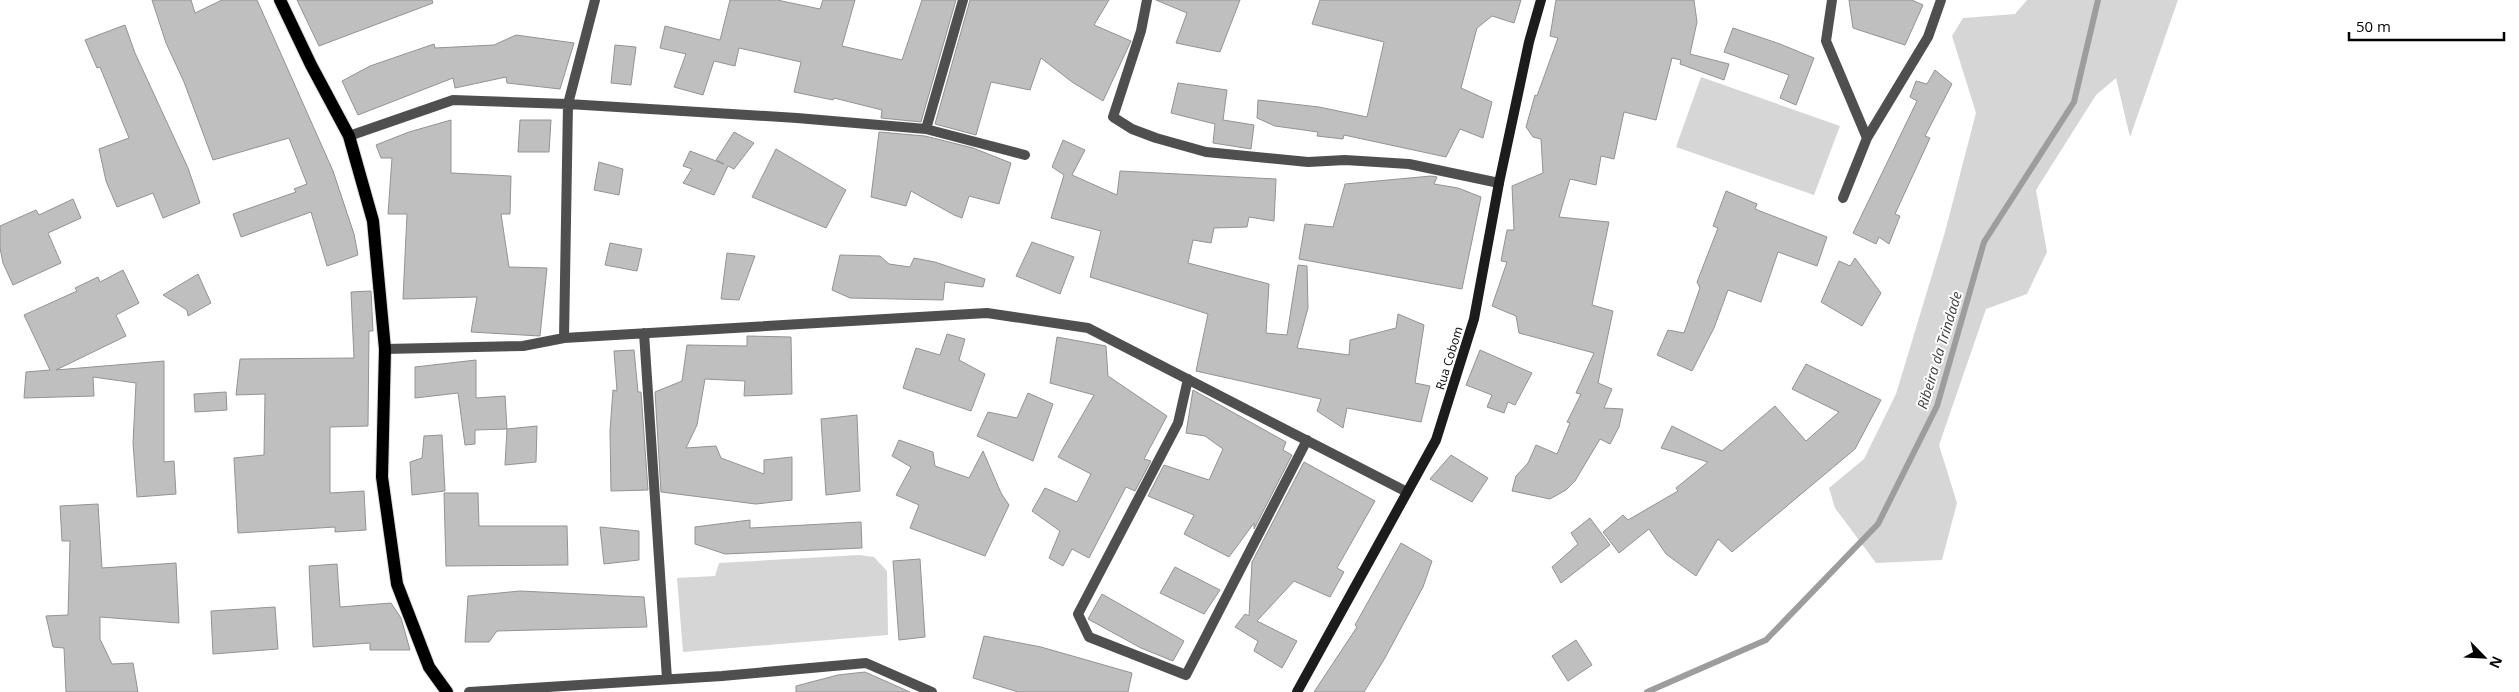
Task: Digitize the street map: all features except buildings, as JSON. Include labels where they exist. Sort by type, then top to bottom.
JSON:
[{"type":"main road","points":[[280,0],[311,65],[349,136],[373,221],[385,349],[382,477],[397,584],[429,667],[448,692]]},
{"type":"street","points":[[564,338],[568,104],[595,0]]},
{"type":"street","points":[[926,129],[963,0]]},
{"type":"street","points":[[1147,0],[1141,31],[1113,117],[1132,129],[1206,152],[1308,162],[1345,160],[1409,164],[1499,183]]},
{"type":"street","name":"Rua Cobom","points":[[1297,692],[1436,440],[1474,319],[1499,183],[1529,42],[1541,0]]},
{"type":"street","points":[[1832,0],[1826,41],[1867,138]]},
{"type":"street","points":[[1843,198],[1867,138],[1928,36],[1941,0]]},
{"type":"street","points":[[349,136],[453,100],[568,104],[797,118],[926,129],[1025,155]]},
{"type":"street","points":[[385,349],[523,346],[564,338],[987,313],[1088,328],[1408,492]]},
{"type":"street","points":[[644,333],[667,679]]},
{"type":"street","points":[[1188,379],[1178,423],[1078,614],[1089,637],[1186,674],[1307,440]]},
{"type":"street","points":[[469,692],[866,663],[932,692]]},
{"type":"shaded area","points":[[2027,0],[2178,0],[2130,137],[2116,78],[2096,95],[2036,190],[2047,252],[2027,294],[1986,309],[1939,445],[1957,503],[1942,560],[1876,563],[1835,508],[1829,488],[1864,459],[1896,394],[1945,232],[1976,113],[1952,36],[1963,18],[2015,14]]},
{"type":"shaded area","points":[[1701,77],[1840,126],[1814,195],[1676,147]]},
{"type":"shaded area","points":[[859,555],[874,557],[887,571],[888,635],[683,652],[677,578],[715,576],[719,563]]},
{"type":"waterway","name":"Ribeira da Trindade","points":[[1647,692],[1766,640],[1878,524],[1937,406],[1984,242],[2074,102],[2098,0]]}]
